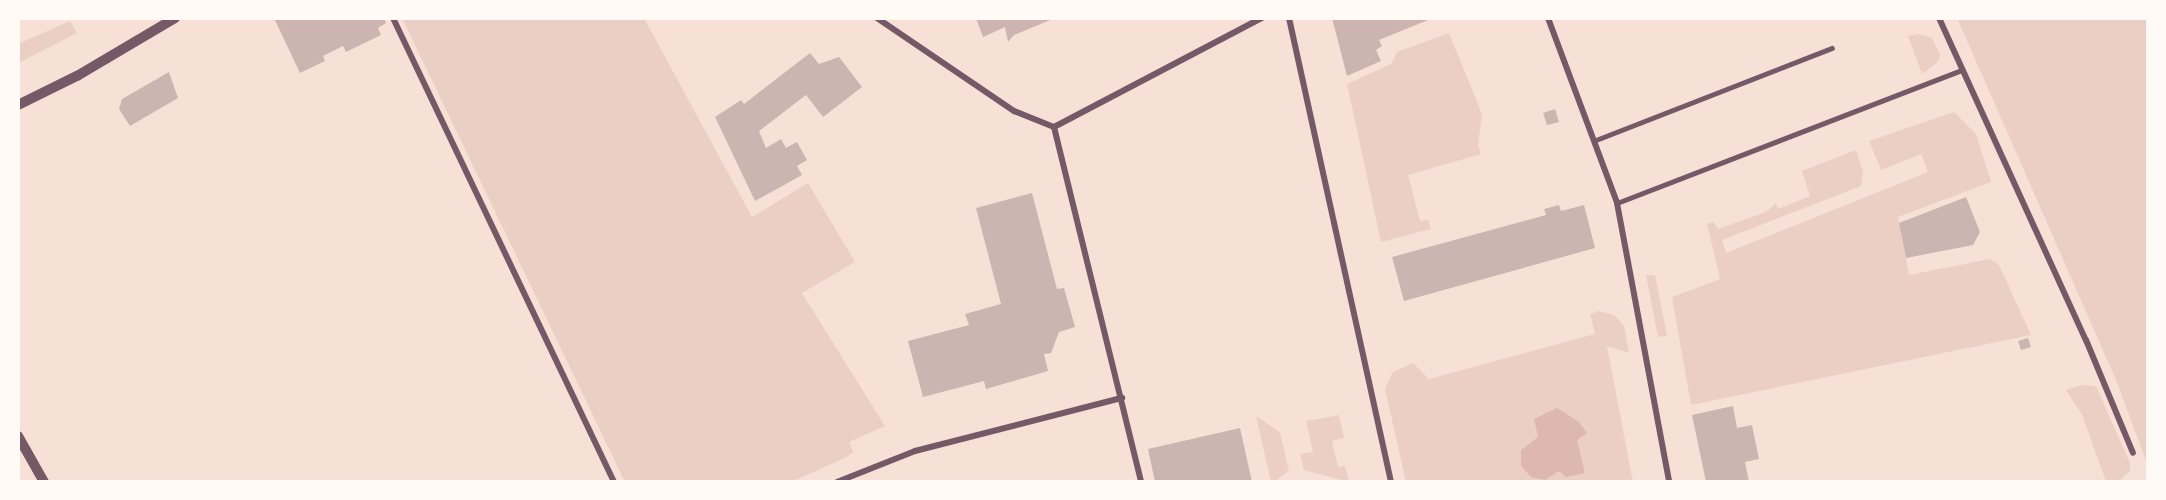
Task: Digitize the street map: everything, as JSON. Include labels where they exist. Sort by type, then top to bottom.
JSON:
[{"type":"street","points":[[18,105],[76,76],[175,18]]},
{"type":"street","points":[[393,18],[614,482]]},
{"type":"street","points":[[877,18],[1014,111],[1054,127],[1262,18]]},
{"type":"street","points":[[1289,18],[1391,482]]},
{"type":"street","points":[[1548,18],[1617,202],[1669,482]]},
{"type":"street","points":[[1939,18],[2086,340],[2133,453]]},
{"type":"street","points":[[1054,127],[1141,482]]},
{"type":"street","points":[[837,482],[915,451],[1122,398]]},
{"type":"street","points":[[18,436],[44,482]]},
{"type":"lane","points":[[1596,141],[1832,48]]},
{"type":"lane","points":[[1617,202],[1962,70]]},
{"type":"shaded area","points":[[402,18],[644,18],[752,217],[808,183],[855,262],[802,293],[885,426],[849,442],[853,452],[847,457],[791,482],[625,482]]},
{"type":"shaded area","points":[[1957,18],[2148,18],[2148,466],[2116,380]]},
{"type":"shaded area","points":[[70,21],[77,33],[18,63],[18,44]]},
{"type":"shaded area","points":[[1449,33],[1482,114],[1478,145],[1481,154],[1408,175],[1420,221],[1428,220],[1431,229],[1381,242],[1347,84],[1391,64],[1397,52]]},
{"type":"shaded area","points":[[1919,34],[1932,38],[1940,55],[1938,62],[1922,74],[1908,36]]},
{"type":"shaded area","points":[[1954,112],[1976,134],[1991,182],[1898,217],[1909,275],[1990,259],[1999,265],[2031,335],[1691,405],[1672,297],[1720,279],[1707,224],[1714,222],[1718,229],[1766,212],[1776,203],[1778,209],[1810,196],[1802,171],[1856,150],[1863,171],[1861,186],[1722,240],[1726,253],[1928,172],[1921,154],[1881,170],[1869,141]]},
{"type":"shaded area","points":[[1646,275],[1655,275],[1667,336],[1658,337]]},
{"type":"shaded area","points":[[1599,311],[1614,315],[1624,326],[1629,353],[1607,346],[1633,482],[1406,482],[1385,389],[1393,372],[1413,363],[1429,379],[1595,334],[1590,314]]},
{"type":"shaded area","points":[[2082,385],[2096,386],[2130,463],[2130,471],[2118,482],[2103,482],[2106,481],[2082,415],[2066,390]]},
{"type":"shaded area","points":[[1557,408],[1579,422],[1587,433],[1577,440],[1585,473],[1566,477],[1559,471],[1545,480],[1531,477],[1521,466],[1521,450],[1538,437],[1534,419]]},
{"type":"shaded area","points":[[1339,415],[1344,438],[1332,441],[1338,467],[1345,466],[1349,482],[1304,470],[1300,454],[1313,452],[1306,421]]},
{"type":"shaded area","points":[[1256,416],[1280,432],[1289,471],[1274,482],[1271,482]]},
{"type":"building","points":[[274,18],[384,18],[386,23],[378,28],[381,35],[346,52],[343,46],[323,56],[325,61],[300,73]]},
{"type":"building","points":[[976,18],[1055,18],[1014,35],[1008,42],[1005,27],[983,37]]},
{"type":"building","points":[[1332,18],[1433,18],[1379,40],[1382,46],[1376,50],[1381,61],[1347,76]]},
{"type":"building","points":[[810,53],[819,64],[839,57],[862,87],[823,117],[806,95],[759,131],[766,148],[781,139],[786,148],[797,142],[807,160],[797,166],[802,175],[755,201],[715,117],[741,100],[744,104]]},
{"type":"building","points":[[169,72],[178,98],[130,126],[119,109],[122,99]]},
{"type":"building","points":[[1555,109],[1559,122],[1547,125],[1543,113]]},
{"type":"building","points":[[1032,193],[1057,289],[1064,288],[1075,327],[1059,332],[1051,353],[1044,354],[1048,371],[986,389],[984,381],[923,397],[908,341],[969,325],[965,314],[1001,304],[976,208]]},
{"type":"building","points":[[1966,197],[1980,232],[1973,245],[1906,258],[1899,223]]},
{"type":"building","points":[[1559,205],[1561,211],[1584,205],[1595,248],[1404,301],[1392,257],[1546,215],[1544,209]]},
{"type":"building","points":[[2028,338],[2031,347],[2021,350],[2018,341]]},
{"type":"building","points":[[1733,406],[1737,428],[1752,425],[1759,459],[1745,462],[1749,482],[1706,482],[1692,415]]},
{"type":"building","points":[[1240,428],[1252,482],[1155,482],[1148,449]]}]
